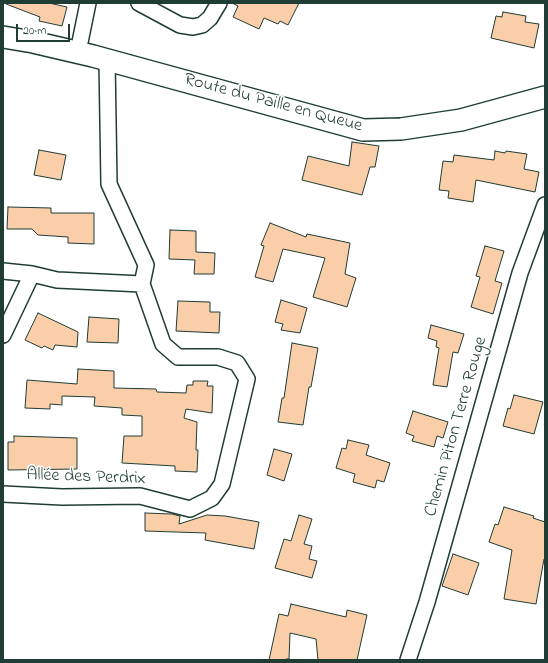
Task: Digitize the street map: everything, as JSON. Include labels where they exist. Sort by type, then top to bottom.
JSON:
[{"type":"main road","name":"Route du Paille en Queue","points":[[3,37],[78,52],[363,130],[401,129],[461,120],[545,97]]},
{"type":"street","points":[[78,52],[88,3]]},
{"type":"street","points":[[139,3],[180,25],[193,27],[202,25],[210,18],[218,3]]},
{"type":"street","points":[[3,271],[32,274],[57,280],[142,284],[146,265],[109,184],[107,60]]},
{"type":"street","name":"Chemin Piton Terre Rouge","points":[[408,660],[427,602],[520,273],[545,205]]},
{"type":"street","points":[[3,335],[32,274]]},
{"type":"street","name":"Allée des Perdrix","points":[[3,494],[62,497],[140,496],[190,509],[212,498],[222,484],[247,379],[237,363],[218,357],[178,357],[163,344],[142,284]]},
{"type":"building","points":[[49,3],[67,7],[62,26],[39,21],[40,17],[6,4]]},
{"type":"building","points":[[232,3],[299,3],[288,25],[280,21],[278,24],[264,18],[259,29],[233,17],[238,6]]},
{"type":"building","points":[[503,12],[526,16],[525,22],[539,24],[534,48],[491,38],[496,16],[502,17]]},
{"type":"building","points":[[352,142],[379,146],[375,167],[370,167],[362,195],[302,180],[308,156],[349,166]]},
{"type":"building","points":[[39,150],[66,155],[61,180],[34,175]]},
{"type":"building","points":[[495,151],[527,154],[524,169],[539,172],[535,192],[476,180],[473,202],[448,198],[449,191],[439,190],[443,161],[453,162],[454,155],[494,160]]},
{"type":"building","points":[[8,207],[51,208],[51,213],[94,213],[94,244],[68,243],[68,237],[38,235],[32,229],[7,229]]},
{"type":"building","points":[[270,223],[306,237],[307,234],[350,243],[345,274],[356,278],[347,307],[313,297],[325,258],[283,249],[273,282],[255,277],[264,246],[261,245]]},
{"type":"building","points":[[170,230],[196,231],[196,252],[215,253],[214,274],[194,274],[195,260],[169,259]]},
{"type":"building","points":[[485,246],[504,251],[495,281],[502,283],[493,314],[471,307],[480,277],[476,276]]},
{"type":"building","points":[[281,300],[307,308],[300,333],[281,330],[283,324],[275,322]]},
{"type":"building","points":[[178,301],[210,302],[210,312],[220,312],[219,333],[176,331]]},
{"type":"building","points":[[38,313],[78,332],[77,347],[55,345],[53,350],[44,346],[42,348],[25,340]]},
{"type":"building","points":[[89,317],[119,319],[118,343],[87,342]]},
{"type":"building","points":[[431,325],[464,334],[458,353],[453,352],[447,387],[433,385],[439,348],[436,347],[437,341],[428,338]]},
{"type":"building","points":[[292,343],[318,348],[311,387],[309,387],[303,425],[278,422],[282,398],[284,398]]},
{"type":"building","points":[[78,369],[114,371],[114,388],[156,389],[157,392],[186,393],[187,385],[193,385],[193,381],[208,381],[207,386],[213,386],[212,413],[186,409],[184,418],[197,422],[197,472],[175,471],[175,466],[122,463],[124,436],[142,436],[142,416],[122,415],[122,408],[94,406],[95,397],[62,396],[62,405],[50,404],[50,409],[25,408],[27,380],[77,384]]},
{"type":"building","points":[[514,395],[543,402],[534,434],[503,426],[508,408],[510,409]]},
{"type":"building","points":[[413,411],[448,422],[443,438],[437,436],[434,447],[412,441],[414,436],[406,433]]},
{"type":"building","points":[[14,436],[77,438],[77,469],[8,470],[8,442],[14,442]]},
{"type":"building","points":[[348,440],[369,445],[366,455],[390,463],[384,482],[377,480],[375,488],[353,482],[355,474],[336,468],[342,448],[346,449]]},
{"type":"building","points":[[274,449],[292,454],[284,481],[267,475]]},
{"type":"building","points":[[504,507],[534,516],[533,518],[545,522],[545,559],[536,604],[504,599],[512,550],[489,542],[495,524],[498,525]]},
{"type":"building","points":[[145,513],[172,514],[180,516],[179,524],[207,515],[225,516],[259,522],[254,549],[205,540],[206,533],[145,531]]},
{"type":"building","points":[[299,515],[312,519],[304,544],[312,546],[309,559],[317,561],[312,578],[275,568],[284,539],[291,541]]},
{"type":"building","points":[[453,554],[479,563],[468,595],[442,586]]},
{"type":"building","points":[[291,604],[346,617],[347,610],[367,615],[357,660],[318,660],[316,639],[290,633],[289,659],[269,660],[279,614],[288,616]]}]
